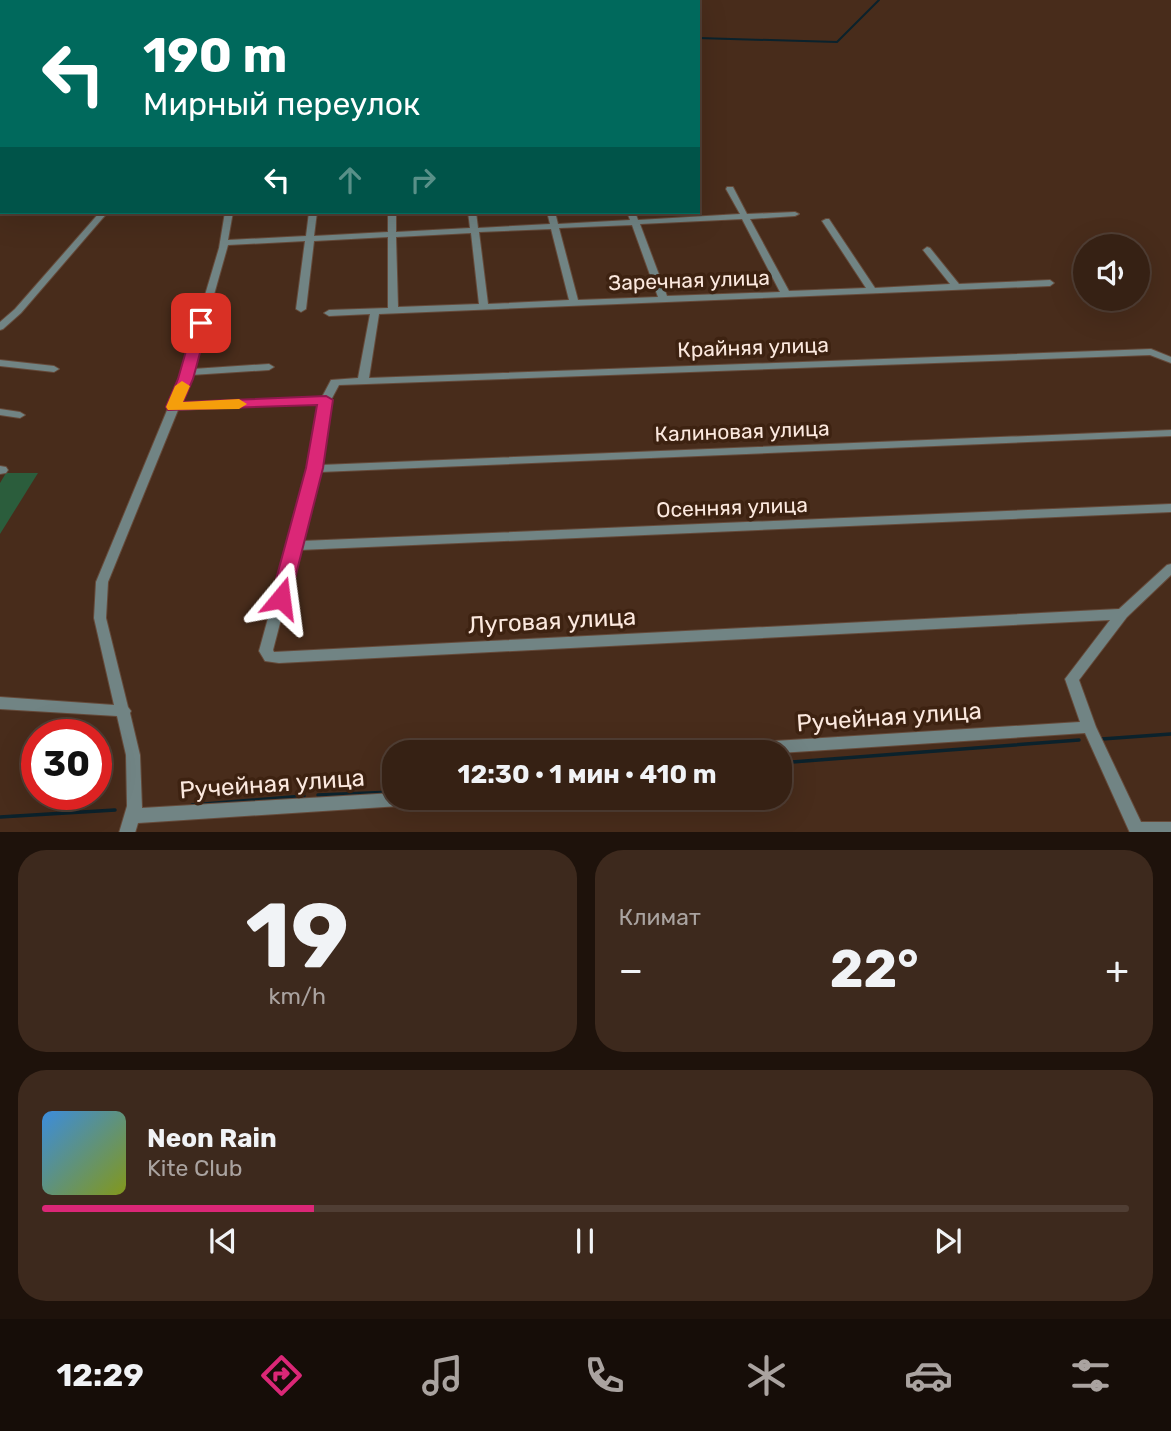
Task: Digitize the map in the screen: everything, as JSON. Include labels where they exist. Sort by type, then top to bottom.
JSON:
[{"type":"street","points":[[730,189],[786,294]]},
{"type":"street","points":[[0,327],[18,311],[102,214]]},
{"type":"street","points":[[127,832],[133,816],[133,755],[100,618],[102,582],[187,372],[229,214]]},
{"type":"street","points":[[301,309],[313,214]]},
{"type":"street","points":[[392,214],[393,310]]},
{"type":"street","points":[[472,214],[484,305]]},
{"type":"street","points":[[551,214],[574,302]]},
{"type":"street","points":[[632,214],[663,298]]},
{"type":"street","points":[[223,243],[795,214]]},
{"type":"street","points":[[826,221],[872,290]]},
{"type":"street","points":[[927,250],[956,286]]},
{"type":"street","name":"Заречная улица","points":[[329,313],[1050,283]]},
{"type":"street","points":[[363,381],[375,311]]},
{"type":"street","name":"Крайняя улица","points":[[335,382],[1152,352],[1171,360]]},
{"type":"street","points":[[0,363],[54,369]]},
{"type":"street","points":[[187,372],[269,368]]},
{"type":"street","name":"Луговая улица","points":[[335,382],[326,400],[296,546],[266,651],[270,657],[1122,614]]},
{"type":"street","points":[[173,407],[326,400]]},
{"type":"street","points":[[0,412],[20,415]]},
{"type":"street","name":"Калиновая улица","points":[[314,468],[1171,433]]},
{"type":"street","name":"Осенняя улица","points":[[296,546],[1171,508]]},
{"type":"street","points":[[1171,568],[1122,614],[1072,679],[1089,727],[1138,831],[1171,829]]},
{"type":"street","points":[[0,703],[124,711]]},
{"type":"street","name":"Ручейная улица","points":[[792,746],[1089,727]]},
{"type":"street","name":"Ручейная улица","points":[[133,816],[382,800]]},
{"type":"green space","points":[[6,473],[38,473],[0,534],[0,483]]},
{"type":"waterway","points":[[700,38],[837,42],[879,0]]},
{"type":"waterway","points":[[1102,739],[1171,734]]},
{"type":"waterway","points":[[792,762],[1079,740]]},
{"type":"waterway","points":[[318,795],[382,792]]},
{"type":"waterway","points":[[192,805],[304,796]]},
{"type":"waterway","points":[[0,817],[115,810]]},
{"type":"slow traffic","points":[[182,386],[173,407],[239,404]]},
{"type":"route","points":[[201,323],[186,379],[173,407],[326,400],[314,468],[281,598]]}]
